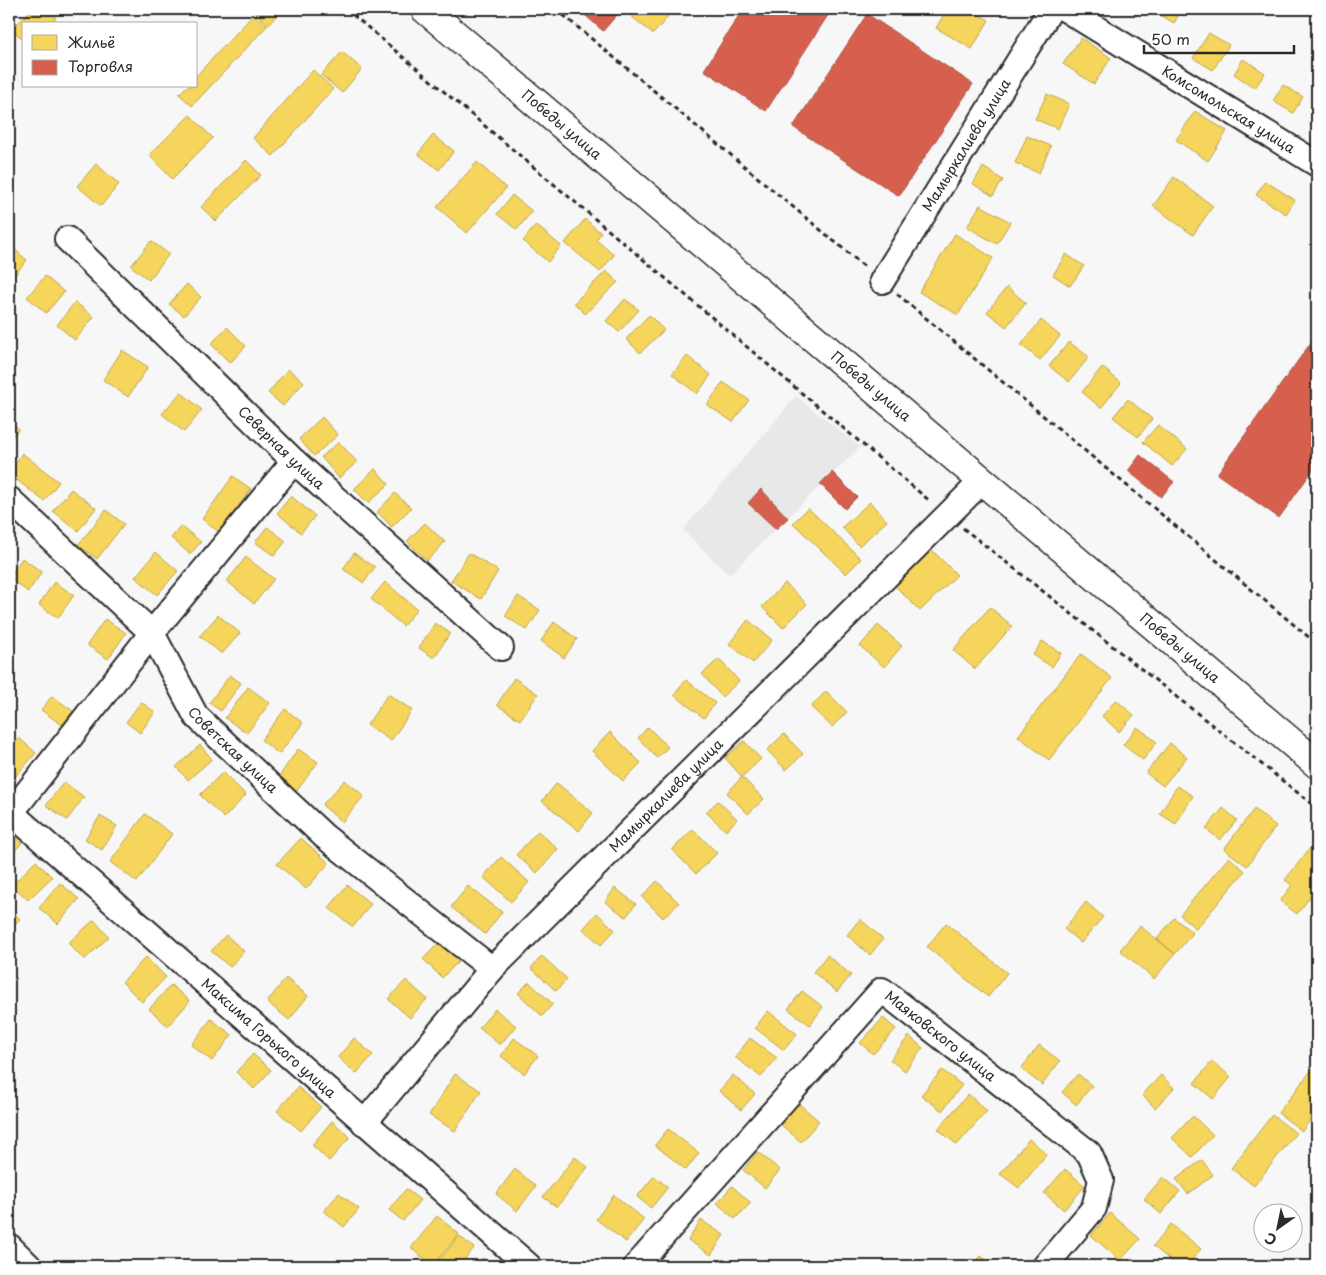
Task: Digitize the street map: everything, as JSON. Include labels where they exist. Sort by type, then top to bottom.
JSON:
[{"type":"main road","name":"Победы улица","points":[[425,9],[1317,764]]},
{"type":"street","name":"Мамыркалиева улица","points":[[882,281],[1051,9]]},
{"type":"street","name":"Комсомольская улица","points":[[1065,9],[1317,164]]},
{"type":"street","name":"Северная улица","points":[[67,240],[294,461],[501,648]]},
{"type":"street","points":[[10,812],[152,633],[294,461]]},
{"type":"street","name":"Мамыркалиева улица","points":[[364,1123],[492,969],[982,482]]},
{"type":"street","name":"Советская улица","points":[[9,499],[152,633],[196,716],[324,836],[492,969]]},
{"type":"street","name":"Максима Горького улица","points":[[10,812],[529,1266]]},
{"type":"street","name":"Маяковского улица","points":[[636,1266],[882,990],[1088,1153],[1101,1180],[1094,1208],[1045,1266]]},
{"type":"street","points":[[9,1246],[29,1266]]},
{"type":"path","points":[[346,9],[947,516],[1317,808]]},
{"type":"path","points":[[556,9],[1317,644]]},
{"type":"shaded area","points":[[796,396],[860,447],[729,575],[683,530]]},
{"type":"building: Жильё","points":[[32,9],[46,9],[56,18],[52,22],[22,22],[22,39],[12,29]]},
{"type":"building: Жильё","points":[[252,9],[279,9],[281,11],[268,25]]},
{"type":"building: Жильё","points":[[637,9],[658,9],[668,17],[653,34],[631,16]]},
{"type":"building: Жильё","points":[[947,9],[969,9],[989,20],[972,49],[936,28]]},
{"type":"building: Жильё","points":[[1126,9],[1140,9],[1137,15]]},
{"type":"building: Жильё","points":[[1149,9],[1182,9],[1174,23]]},
{"type":"building: Жильё","points":[[254,14],[267,26],[192,106],[179,94],[185,88],[198,88],[198,74]]},
{"type":"building: Жильё","points":[[1209,33],[1229,45],[1213,70],[1193,58]]},
{"type":"building: Жильё","points":[[1081,38],[1111,58],[1094,84],[1063,64]]},
{"type":"building: Жильё","points":[[342,52],[362,69],[342,93],[321,75]]},
{"type":"building: Жильё","points":[[1243,59],[1265,73],[1255,88],[1234,74]]},
{"type":"building: Жильё","points":[[313,70],[333,89],[273,156],[253,138]]},
{"type":"building: Жильё","points":[[1283,85],[1303,97],[1293,113],[1273,101]]},
{"type":"building: Жильё","points":[[1047,94],[1069,104],[1058,129],[1035,119]]},
{"type":"building: Жильё","points":[[1195,111],[1227,131],[1208,161],[1176,140]]},
{"type":"building: Жильё","points":[[1317,114],[1317,129],[1310,124]]},
{"type":"building: Жильё","points":[[190,115],[213,138],[172,179],[149,155]]},
{"type":"building: Жильё","points":[[433,135],[454,151],[439,170],[418,154]]},
{"type":"building: Жильё","points":[[1027,136],[1051,146],[1039,173],[1015,163]]},
{"type":"building: Жильё","points":[[246,160],[261,175],[216,221],[201,207]]},
{"type":"building: Жильё","points":[[477,162],[506,188],[467,233],[437,207]]},
{"type":"building: Жильё","points":[[96,164],[119,184],[101,206],[77,186]]},
{"type":"building: Жильё","points":[[983,167],[1003,180],[993,196],[973,184]]},
{"type":"building: Жильё","points":[[1174,177],[1213,206],[1193,235],[1153,206]]},
{"type":"building: Жильё","points":[[1265,181],[1295,200],[1286,214],[1256,195]]},
{"type":"building: Жильё","points":[[512,195],[532,211],[517,230],[497,214]]},
{"type":"building: Жильё","points":[[980,205],[1010,222],[997,244],[967,227]]},
{"type":"building: Жильё","points":[[585,219],[601,233],[596,240],[614,255],[600,272],[565,243]]},
{"type":"building: Жильё","points":[[536,225],[561,246],[548,262],[523,241]]},
{"type":"building: Жильё","points":[[955,234],[993,258],[958,315],[919,292]]},
{"type":"building: Жильё","points":[[151,241],[169,254],[149,280],[131,266]]},
{"type":"building: Жильё","points":[[9,245],[27,260],[10,281],[9,280]]},
{"type":"building: Жильё","points":[[1066,254],[1084,266],[1070,286],[1053,275]]},
{"type":"building: Жильё","points":[[606,271],[618,282],[585,314],[574,303]]},
{"type":"building: Жильё","points":[[45,276],[64,292],[46,313],[27,297]]},
{"type":"building: Жильё","points":[[187,284],[201,297],[184,316],[169,304]]},
{"type":"building: Жильё","points":[[1007,287],[1026,303],[1006,327],[987,312]]},
{"type":"building: Жильё","points":[[625,299],[639,310],[619,332],[606,321]]},
{"type":"building: Жильё","points":[[75,302],[94,317],[75,340],[57,325]]},
{"type":"building: Жильё","points":[[649,315],[664,330],[640,353],[626,339]]},
{"type":"building: Жильё","points":[[1041,320],[1060,336],[1040,360],[1021,345]]},
{"type":"building: Жильё","points":[[227,327],[246,346],[230,363],[211,344]]},
{"type":"building: Жильё","points":[[1069,342],[1089,357],[1069,382],[1049,366]]},
{"type":"building: Жильё","points":[[122,350],[148,367],[128,397],[103,380]]},
{"type":"building: Жильё","points":[[687,356],[711,375],[697,394],[672,374]]},
{"type":"building: Жильё","points":[[1102,367],[1121,383],[1101,408],[1082,392]]},
{"type":"building: Жильё","points":[[288,369],[304,382],[283,406],[268,393]]},
{"type":"building: Жильё","points":[[723,382],[749,400],[733,422],[707,405]]},
{"type":"building: Жильё","points":[[181,392],[202,410],[184,432],[162,414]]},
{"type":"building: Жильё","points":[[1128,399],[1152,419],[1138,437],[1113,417]]},
{"type":"building: Жильё","points":[[322,417],[338,435],[314,456],[299,439]]},
{"type":"building: Жильё","points":[[9,420],[19,429],[9,440]]},
{"type":"building: Жильё","points":[[1158,425],[1187,449],[1172,466],[1143,442]]},
{"type":"building: Жильё","points":[[339,442],[357,462],[339,478],[321,457]]},
{"type":"building: Жильё","points":[[22,453],[59,482],[44,501],[9,474]]},
{"type":"building: Жильё","points":[[375,469],[389,484],[368,503],[354,489]]},
{"type":"building: Жильё","points":[[233,476],[251,489],[219,532],[202,519]]},
{"type":"building: Жильё","points":[[71,489],[96,508],[78,531],[53,511]]},
{"type":"building: Жильё","points":[[395,493],[411,508],[392,527],[377,512]]},
{"type":"building: Жильё","points":[[291,496],[315,516],[301,533],[277,513]]},
{"type":"building: Жильё","points":[[870,502],[887,521],[859,546],[842,527]]},
{"type":"building: Жильё","points":[[808,508],[861,559],[846,574],[793,523]]},
{"type":"building: Жильё","points":[[106,510],[124,524],[97,559],[78,545]]},
{"type":"building: Жильё","points":[[425,523],[445,542],[427,561],[407,541]]},
{"type":"building: Жильё","points":[[181,526],[201,542],[190,554],[171,538]]},
{"type":"building: Жильё","points":[[267,527],[286,541],[274,556],[255,542]]},
{"type":"building: Жильё","points":[[931,549],[957,575],[920,611],[894,585]]},
{"type":"building: Жильё","points":[[156,552],[178,571],[157,595],[135,577]]},
{"type":"building: Жильё","points":[[354,553],[375,567],[364,583],[343,569]]},
{"type":"building: Жильё","points":[[469,553],[498,571],[481,599],[451,581]]},
{"type":"building: Жильё","points":[[246,557],[274,579],[254,604],[227,581]]},
{"type":"building: Жильё","points":[[22,558],[42,572],[28,592],[9,578]]},
{"type":"building: Жильё","points":[[54,582],[74,595],[58,618],[39,605]]},
{"type":"building: Жильё","points":[[385,582],[417,609],[403,626],[371,599]]},
{"type":"building: Жильё","points":[[785,583],[807,604],[783,628],[762,607]]},
{"type":"building: Жильё","points":[[518,596],[540,610],[527,630],[505,616]]},
{"type":"building: Жильё","points":[[990,607],[1012,626],[975,669],[953,650]]},
{"type":"building: Жильё","points":[[218,615],[240,633],[222,654],[200,636]]},
{"type":"building: Жильё","points":[[105,619],[126,633],[108,659],[87,645]]},
{"type":"building: Жильё","points":[[748,620],[772,640],[753,663],[729,644]]},
{"type":"building: Жильё","points":[[554,622],[577,639],[564,658],[541,641]]},
{"type":"building: Жильё","points":[[435,623],[450,633],[434,658],[419,648]]},
{"type":"building: Жильё","points":[[878,625],[902,646],[884,667],[860,646]]},
{"type":"building: Жильё","points":[[1042,641],[1061,653],[1052,667],[1033,655]]},
{"type":"building: Жильё","points":[[1081,654],[1112,678],[1049,760],[1018,736]]},
{"type":"building: Жильё","points":[[719,659],[739,681],[722,697],[702,674]]},
{"type":"building: Жильё","points":[[230,675],[241,683],[221,711],[209,703]]},
{"type":"building: Жильё","points":[[514,678],[538,694],[520,720],[497,705]]},
{"type":"building: Жильё","points":[[686,680],[715,703],[704,718],[674,695]]},
{"type":"building: Жильё","points":[[248,687],[270,703],[247,733],[225,718]]},
{"type":"building: Жильё","points":[[826,691],[847,712],[832,727],[811,707]]},
{"type":"building: Жильё","points":[[388,694],[412,710],[391,741],[367,725]]},
{"type":"building: Жильё","points":[[52,696],[73,711],[62,725],[41,710]]},
{"type":"building: Жильё","points":[[1116,700],[1134,715],[1119,732],[1102,716]]},
{"type":"building: Жильё","points":[[141,702],[155,712],[140,733],[126,722]]},
{"type":"building: Жильё","points":[[285,709],[303,723],[279,754],[261,740]]},
{"type":"building: Жильё","points":[[648,727],[668,747],[657,758],[638,738]]},
{"type":"building: Жильё","points":[[1137,727],[1157,742],[1143,760],[1123,745]]},
{"type":"building: Жильё","points":[[610,732],[641,763],[623,781],[592,751]]},
{"type":"building: Жильё","points":[[784,734],[803,754],[786,770],[767,750]]},
{"type":"building: Жильё","points":[[19,738],[36,753],[15,777],[9,772],[9,750]]},
{"type":"building: Жильё","points":[[744,741],[761,759],[742,777],[725,758]]},
{"type":"building: Жильё","points":[[1170,743],[1187,757],[1163,786],[1146,773]]},
{"type":"building: Жильё","points":[[200,745],[212,759],[188,780],[176,767]]},
{"type":"building: Жильё","points":[[298,749],[318,762],[296,792],[278,778]]},
{"type":"building: Жильё","points":[[223,772],[246,795],[224,818],[200,795]]},
{"type":"building: Жильё","points":[[742,777],[764,799],[748,814],[727,793]]},
{"type":"building: Жильё","points":[[345,780],[364,796],[342,822],[322,805]]},
{"type":"building: Жильё","points":[[64,782],[84,797],[67,820],[46,805]]},
{"type":"building: Жильё","points":[[557,783],[593,813],[579,831],[542,801]]},
{"type":"building: Жильё","points":[[1177,786],[1193,796],[1176,824],[1160,814]]},
{"type":"building: Жильё","points":[[718,801],[737,819],[726,831],[706,812]]},
{"type":"building: Жильё","points":[[1223,808],[1237,820],[1220,840],[1206,829]]},
{"type":"building: Жильё","points":[[1254,809],[1276,826],[1247,866],[1224,849]]},
{"type":"building: Жильё","points":[[145,814],[172,834],[137,882],[110,862]]},
{"type":"building: Жильё","points":[[100,816],[117,826],[102,850],[85,839]]},
{"type":"building: Жильё","points":[[693,829],[717,853],[696,874],[672,850]]},
{"type":"building: Жильё","points":[[538,831],[558,849],[537,873],[516,855]]},
{"type":"building: Жильё","points":[[12,834],[22,843],[9,857],[9,838]]},
{"type":"building: Жильё","points":[[301,838],[329,863],[306,889],[277,864]]},
{"type":"building: Жильё","points":[[1310,848],[1317,853],[1317,888],[1297,914],[1280,901],[1292,885],[1285,880]]},
{"type":"building: Жильё","points":[[501,857],[529,882],[511,902],[483,877]]},
{"type":"building: Жильё","points":[[1229,857],[1245,871],[1196,929],[1180,915]]},
{"type":"building: Жильё","points":[[36,861],[52,877],[28,900],[12,885]]},
{"type":"building: Жильё","points":[[657,881],[679,903],[663,918],[642,897]]},
{"type":"building: Жильё","points":[[60,883],[79,899],[58,924],[39,908]]},
{"type":"building: Жильё","points":[[347,885],[371,904],[353,927],[329,908]]},
{"type":"building: Жильё","points":[[468,886],[502,912],[485,934],[451,907]]},
{"type":"building: Жильё","points":[[615,888],[636,904],[626,917],[605,902]]},
{"type":"building: Жильё","points":[[1086,902],[1103,917],[1081,943],[1064,929]]},
{"type":"building: Жильё","points":[[9,908],[20,919],[9,930]]},
{"type":"building: Жильё","points":[[597,913],[615,930],[601,945],[583,929]]},
{"type":"building: Жильё","points":[[1174,918],[1193,933],[1175,954],[1157,939]]},
{"type":"building: Жильё","points":[[860,919],[883,939],[870,955],[847,935]]},
{"type":"building: Жильё","points":[[94,920],[109,937],[84,960],[68,943]]},
{"type":"building: Жильё","points":[[946,923],[1007,973],[988,997],[927,947]]},
{"type":"building: Жильё","points":[[1140,926],[1175,954],[1154,979],[1120,950]]},
{"type":"building: Жильё","points":[[226,935],[244,951],[230,967],[211,951]]},
{"type":"building: Жильё","points":[[441,941],[460,960],[442,978],[423,959]]},
{"type":"building: Жильё","points":[[827,955],[851,975],[837,992],[813,972]]},
{"type":"building: Жильё","points":[[542,956],[567,979],[556,991],[531,968]]},
{"type":"building: Жильё","points":[[146,957],[166,977],[142,1002],[122,982]]},
{"type":"building: Жильё","points":[[286,978],[308,996],[289,1020],[267,1002]]},
{"type":"building: Жильё","points":[[406,980],[427,999],[410,1018],[388,999]]},
{"type":"building: Жильё","points":[[529,982],[553,1004],[542,1016],[518,993]]},
{"type":"building: Жильё","points":[[171,985],[190,1001],[168,1026],[149,1009]]},
{"type":"building: Жильё","points":[[802,991],[823,1007],[810,1025],[788,1009]]},
{"type":"building: Жильё","points":[[495,1009],[516,1026],[500,1045],[479,1028]]},
{"type":"building: Жильё","points":[[768,1011],[797,1034],[784,1050],[755,1028]]},
{"type":"building: Жильё","points":[[883,1018],[896,1029],[873,1054],[860,1043]]},
{"type":"building: Жильё","points":[[211,1019],[232,1035],[212,1061],[191,1045]]},
{"type":"building: Жильё","points":[[909,1036],[923,1048],[905,1071],[890,1060]]},
{"type":"building: Жильё","points":[[354,1038],[373,1055],[356,1074],[338,1057]]},
{"type":"building: Жильё","points":[[514,1038],[538,1056],[524,1074],[501,1056]]},
{"type":"building: Жильё","points":[[750,1038],[777,1058],[761,1077],[735,1057]]},
{"type":"building: Жильё","points":[[1039,1045],[1060,1061],[1042,1085],[1021,1069]]},
{"type":"building: Жильё","points":[[253,1054],[271,1070],[254,1089],[236,1072]]},
{"type":"building: Жильё","points":[[1212,1061],[1231,1077],[1213,1099],[1194,1083]]},
{"type":"building: Жильё","points":[[1317,1063],[1317,1111],[1302,1131],[1278,1113]]},
{"type":"building: Жильё","points":[[942,1070],[962,1085],[942,1111],[921,1095]]},
{"type":"building: Жильё","points":[[455,1074],[481,1091],[455,1131],[429,1115]]},
{"type":"building: Жильё","points":[[1078,1074],[1092,1086],[1076,1105],[1062,1092]]},
{"type":"building: Жильё","points":[[733,1075],[755,1094],[741,1110],[719,1091]]},
{"type":"building: Жильё","points":[[1161,1075],[1174,1088],[1155,1108],[1142,1095]]},
{"type":"building: Жильё","points":[[298,1087],[321,1107],[301,1131],[277,1111]]},
{"type":"building: Жильё","points":[[968,1094],[987,1111],[957,1145],[938,1129]]},
{"type":"building: Жильё","points":[[798,1103],[819,1121],[801,1142],[780,1124]]},
{"type":"building: Жильё","points":[[1272,1115],[1296,1133],[1254,1186],[1231,1168]]},
{"type":"building: Жильё","points":[[1193,1116],[1213,1135],[1192,1157],[1172,1138]]},
{"type":"building: Жильё","points":[[332,1121],[350,1137],[329,1161],[312,1145]]},
{"type":"building: Жильё","points":[[668,1129],[699,1153],[686,1170],[655,1145]]},
{"type":"building: Жильё","points":[[1029,1139],[1047,1154],[1019,1188],[1000,1174]]},
{"type":"building: Жильё","points":[[758,1152],[780,1170],[765,1188],[743,1170]]},
{"type":"building: Жильё","points":[[575,1157],[588,1167],[557,1207],[543,1197]]},
{"type":"building: Жильё","points":[[1202,1160],[1213,1175],[1188,1194],[1176,1179]]},
{"type":"building: Жильё","points":[[515,1169],[536,1186],[517,1211],[496,1194]]},
{"type":"building: Жильё","points":[[1065,1169],[1085,1186],[1064,1210],[1044,1193]]},
{"type":"building: Жильё","points":[[654,1176],[668,1187],[651,1208],[637,1197]]},
{"type":"building: Жильё","points":[[1163,1177],[1180,1191],[1161,1214],[1144,1199]]},
{"type":"building: Жильё","points":[[732,1186],[751,1203],[735,1219],[717,1203]]},
{"type":"building: Жильё","points":[[406,1189],[420,1200],[403,1221],[389,1210]]},
{"type":"building: Жильё","points":[[339,1193],[359,1209],[344,1227],[324,1211]]},
{"type":"building: Жильё","points":[[614,1195],[644,1219],[626,1242],[596,1219]]},
{"type":"building: Жильё","points":[[1110,1213],[1140,1239],[1120,1261],[1091,1235]]},
{"type":"building: Жильё","points":[[437,1216],[459,1234],[433,1266],[411,1248]]},
{"type":"building: Жильё","points":[[701,1220],[724,1235],[711,1255],[688,1240]]},
{"type":"building: Жильё","points":[[1171,1224],[1201,1249],[1187,1266],[1177,1266],[1153,1246]]},
{"type":"building: Жильё","points":[[459,1236],[474,1248],[459,1266],[435,1266]]},
{"type":"building: Жильё","points":[[981,1256],[994,1266],[972,1266]]},
{"type":"building: Жильё","points":[[483,1258],[494,1266],[476,1266]]},
{"type":"building: Жильё","points":[[676,1258],[687,1266],[670,1266]]},
{"type":"building: Торговля","points":[[578,9],[622,9],[603,31]]},
{"type":"building: Торговля","points":[[743,9],[832,9],[766,111],[704,70]]},
{"type":"building: Торговля","points":[[867,14],[973,84],[899,196],[793,127]]},
{"type":"building: Торговля","points":[[1317,334],[1317,464],[1279,518],[1217,474]]},
{"type":"building: Торговля","points":[[1140,455],[1174,482],[1161,497],[1128,471]]},
{"type":"building: Торговля","points":[[832,472],[857,497],[845,509],[820,484]]},
{"type":"building: Торговля","points":[[761,489],[788,518],[776,529],[748,503]]}]
